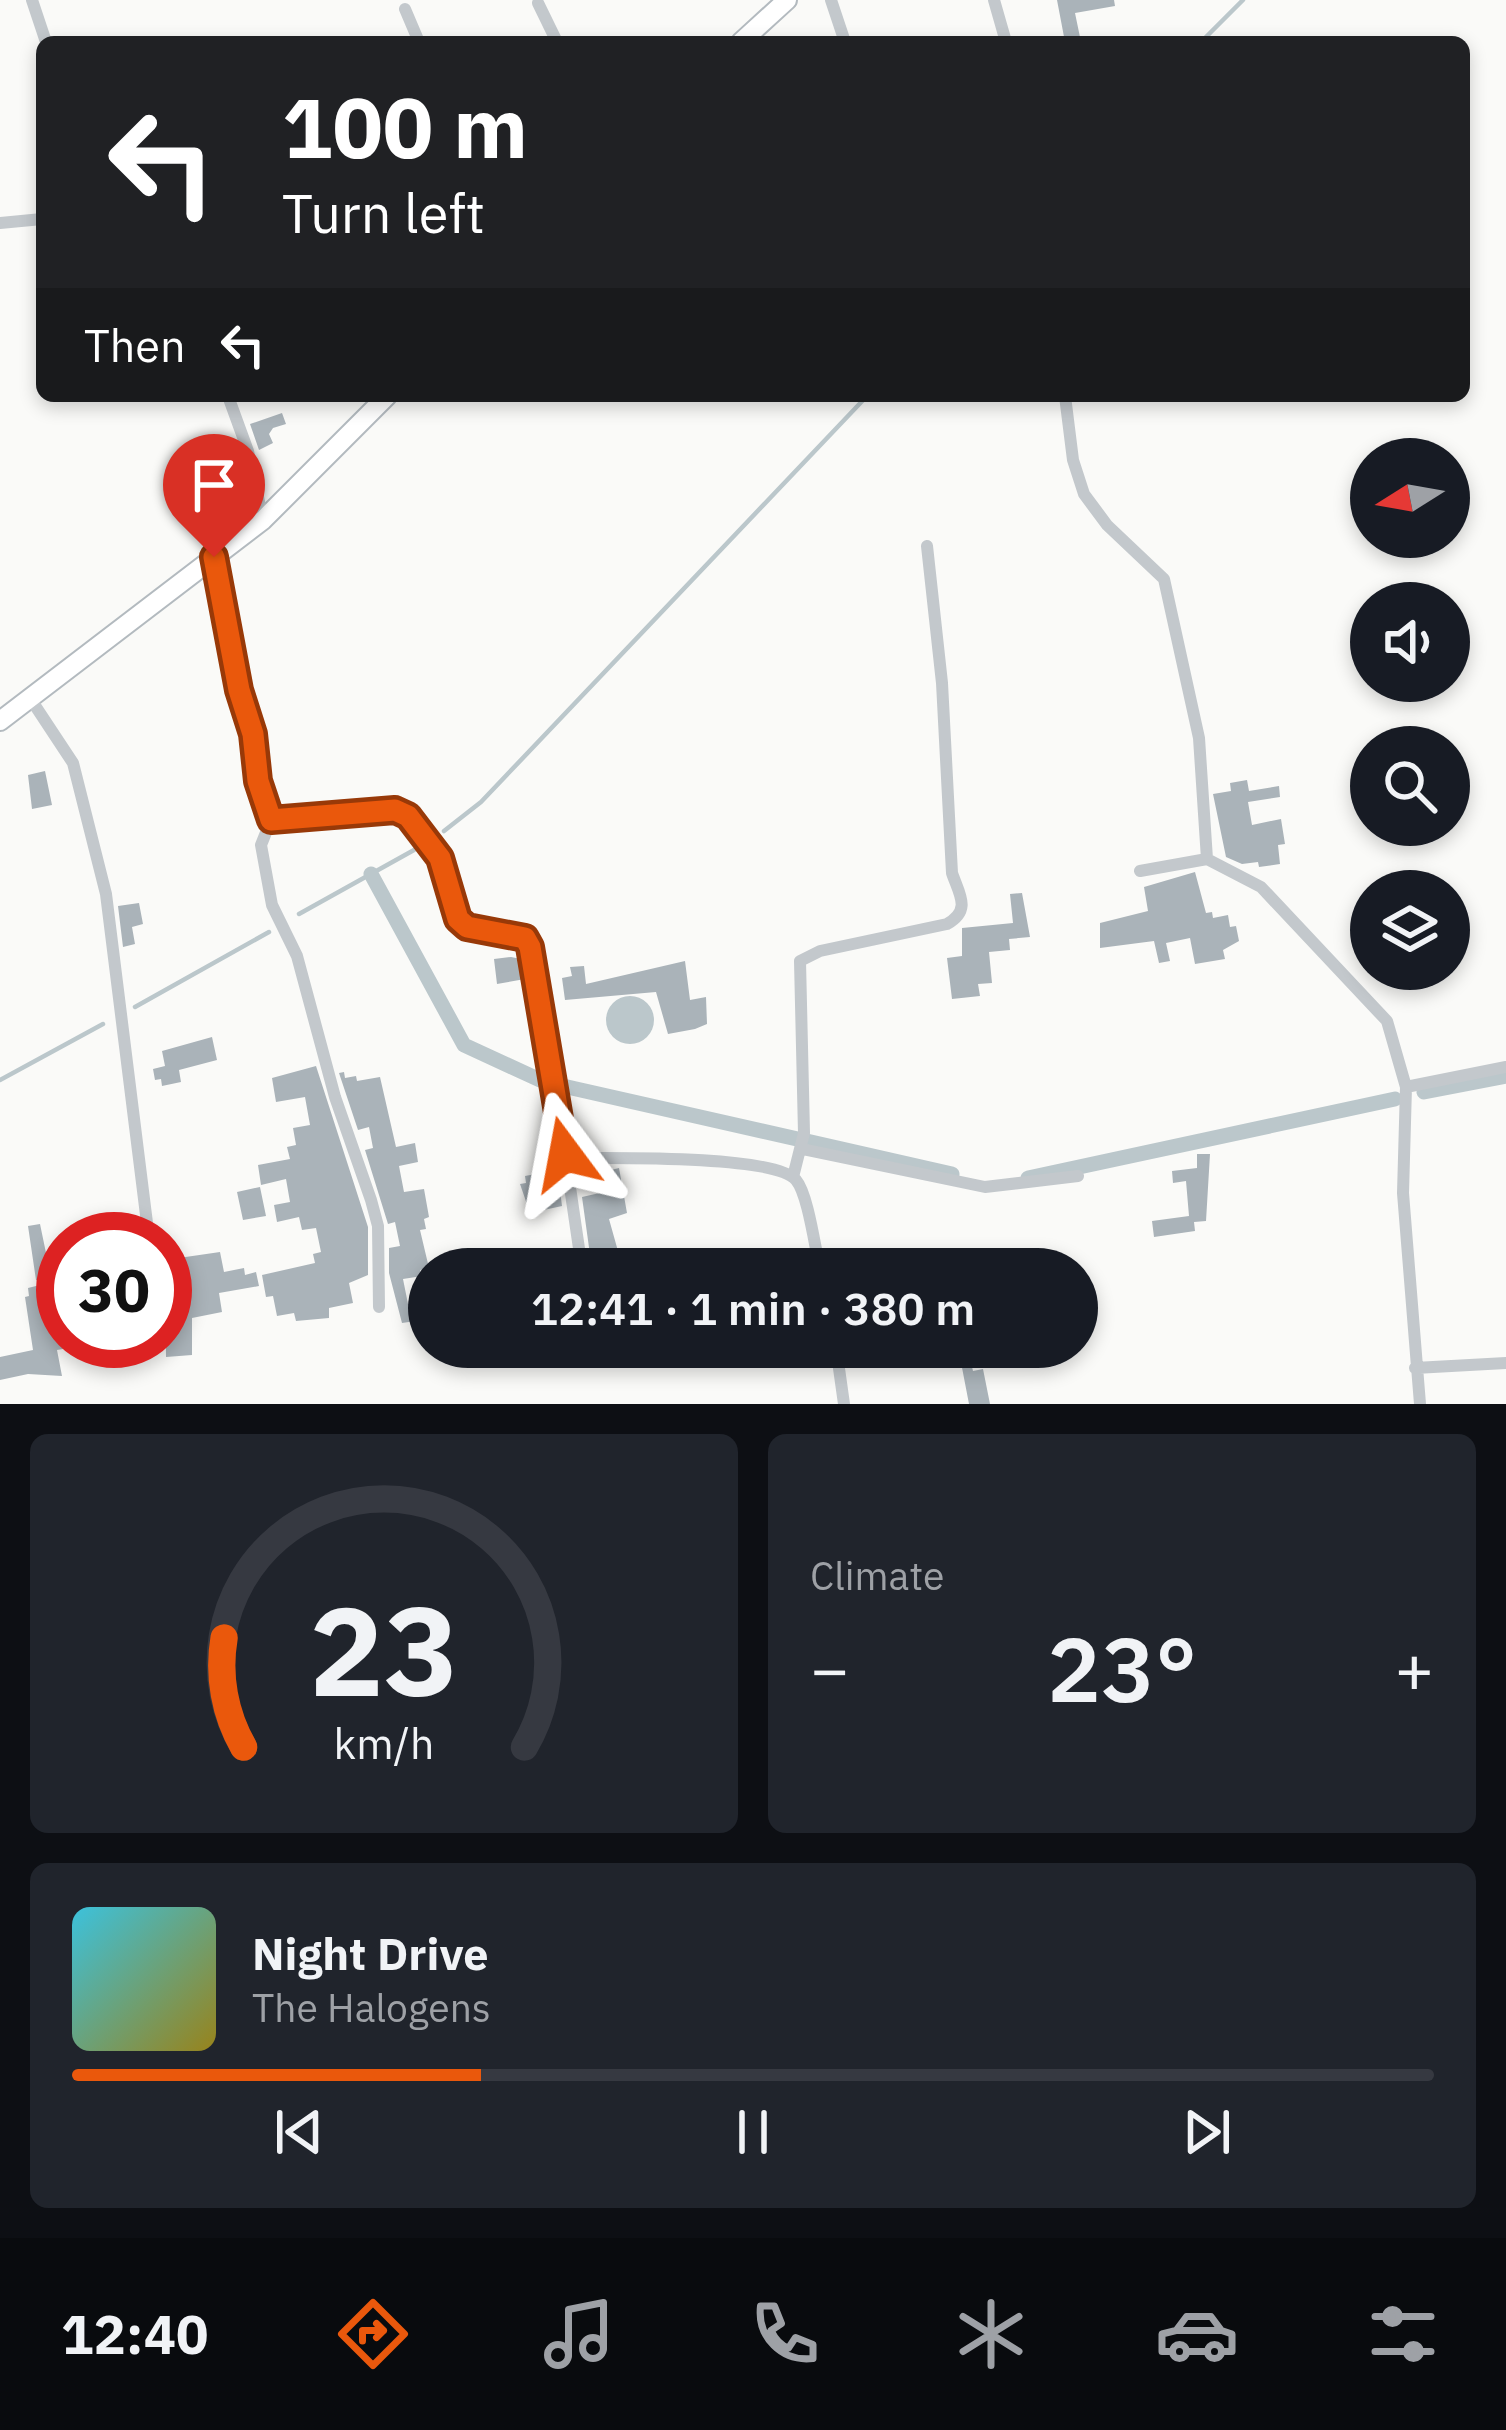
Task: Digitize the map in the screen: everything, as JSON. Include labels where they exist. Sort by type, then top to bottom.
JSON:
[{"type":"street","points":[[32,0],[44,36]]},
{"type":"street","points":[[748,36],[787,0]]},
{"type":"street","points":[[831,0],[843,36]]},
{"type":"street","points":[[994,0],[1004,36]]},
{"type":"street","points":[[538,3],[554,36]]},
{"type":"street","points":[[405,9],[416,36]]},
{"type":"street","points":[[0,224],[36,220]]},
{"type":"street","points":[[231,402],[263,520]]},
{"type":"street","points":[[0,722],[263,520],[381,402]]},
{"type":"street","points":[[1066,402],[1072,460],[1084,494],[1107,525],[1164,579],[1199,738],[1207,859]]},
{"type":"street","points":[[814,1248],[793,1177],[803,1143],[800,961],[820,951],[947,924],[962,910],[952,873],[942,683],[927,546]]},
{"type":"street","points":[[214,557],[239,690],[253,734],[258,781],[271,820],[261,845],[272,905],[297,956],[334,1097],[378,1226],[379,1307]]},
{"type":"street","points":[[30,698],[73,763],[106,894],[146,1212]]},
{"type":"street","points":[[271,820],[395,810],[408,816],[440,858],[458,919],[467,927],[525,938],[579,1248]]},
{"type":"street","points":[[1141,871],[1207,859],[1261,887],[1378,1009],[1400,1058],[1406,1087],[1403,1193],[1420,1404]]},
{"type":"street","points":[[1406,1087],[1506,1067]]},
{"type":"street","points":[[803,1143],[985,1187],[1078,1176]]},
{"type":"street","points":[[565,1154],[714,1161],[768,1168],[793,1177]]},
{"type":"street","points":[[1415,1368],[1506,1363]]},
{"type":"street","points":[[839,1368],[844,1404]]},
{"type":"shaded area","points":[[630,996],[647,1003],[654,1020],[647,1037],[630,1044],[613,1037],[606,1020],[613,1003]]},
{"type":"building","points":[[1057,0],[1114,0],[1115,6],[1075,13],[1080,36],[1064,36]]},
{"type":"building","points":[[282,413],[286,424],[273,428],[269,434],[273,443],[259,450],[250,424]]},
{"type":"building","points":[[45,771],[52,805],[32,809],[28,775]]},
{"type":"building","points":[[1247,780],[1249,791],[1279,786],[1280,797],[1248,802],[1252,825],[1281,819],[1285,844],[1278,845],[1280,864],[1259,867],[1258,862],[1242,864],[1226,857],[1213,794],[1231,791],[1230,783]]},
{"type":"building","points":[[1195,872],[1206,913],[1212,912],[1213,918],[1228,915],[1230,927],[1236,926],[1239,941],[1223,950],[1225,959],[1195,964],[1190,938],[1166,943],[1170,961],[1159,963],[1154,941],[1100,948],[1100,923],[1148,911],[1144,887]]},
{"type":"building","points":[[1022,893],[1030,937],[1009,939],[1010,950],[989,952],[992,983],[978,984],[980,996],[952,999],[947,958],[962,956],[962,928],[1013,923],[1010,894]]},
{"type":"building","points":[[139,903],[143,924],[132,927],[135,944],[123,947],[118,906]]},
{"type":"building","points":[[494,959],[521,959],[525,979],[497,984]]},
{"type":"building","points":[[685,961],[690,1000],[706,997],[707,1024],[695,1029],[668,1034],[656,992],[565,1000],[562,978],[572,976],[570,967],[584,966],[586,984]]},
{"type":"building","points":[[212,1037],[217,1060],[179,1070],[181,1082],[162,1086],[161,1079],[155,1080],[153,1069],[165,1066],[162,1051]]},
{"type":"building","points":[[316,1066],[368,1227],[368,1275],[349,1283],[353,1303],[329,1308],[329,1318],[296,1321],[294,1313],[277,1316],[273,1296],[266,1297],[262,1275],[315,1263],[313,1254],[321,1252],[316,1228],[302,1230],[299,1217],[277,1222],[274,1205],[290,1202],[286,1179],[261,1185],[258,1165],[290,1159],[287,1147],[296,1145],[293,1128],[310,1125],[305,1097],[276,1102],[272,1078]]},
{"type":"building","points":[[344,1072],[345,1078],[356,1076],[357,1081],[380,1077],[396,1147],[415,1143],[418,1162],[399,1166],[404,1192],[424,1189],[429,1217],[424,1219],[426,1229],[420,1230],[424,1248],[408,1248],[408,1278],[403,1279],[408,1322],[402,1323],[389,1273],[389,1248],[400,1246],[395,1222],[388,1224],[365,1150],[373,1148],[369,1127],[358,1130],[339,1073]]},
{"type":"building","points":[[1197,1154],[1210,1154],[1206,1221],[1194,1222],[1195,1231],[1154,1237],[1152,1221],[1189,1216],[1186,1181],[1173,1183],[1172,1171],[1197,1168]]},
{"type":"building","points":[[619,1168],[627,1213],[609,1219],[617,1248],[589,1248],[582,1197],[604,1192],[603,1172]]},
{"type":"building","points":[[551,1171],[555,1183],[559,1182],[562,1206],[530,1213],[520,1184],[526,1183],[525,1176]]},
{"type":"building","points":[[260,1187],[266,1216],[243,1220],[237,1192]]},
{"type":"building","points":[[36,1225],[36,1280],[28,1226]]},
{"type":"building","points":[[220,1252],[224,1272],[244,1268],[245,1275],[256,1272],[259,1286],[219,1293],[222,1312],[192,1318],[192,1256]]},
{"type":"building","points":[[36,1286],[36,1368],[60,1368],[62,1376],[28,1374],[0,1380],[0,1357],[33,1350],[25,1297],[28,1288]]},
{"type":"building","points":[[962,1368],[983,1369],[990,1404],[969,1404]]},
{"type":"waterway","points":[[1207,36],[1243,0]]},
{"type":"waterway","points":[[444,831],[481,802],[861,402]]},
{"type":"waterway","points":[[299,914],[414,850]]},
{"type":"waterway","points":[[371,874],[464,1045],[540,1080]]},
{"type":"waterway","points":[[135,1007],[269,932]]},
{"type":"waterway","points":[[0,1080],[103,1024]]},
{"type":"waterway","points":[[1424,1092],[1506,1076]]},
{"type":"waterway","points":[[563,1086],[952,1174]]},
{"type":"waterway","points":[[1028,1178],[1395,1099]]},
{"type":"route","points":[[214,557],[239,690],[253,734],[258,781],[271,820],[378,809],[408,816],[440,858],[458,919],[467,927],[525,938],[538,987],[546,1064],[565,1154]]}]
